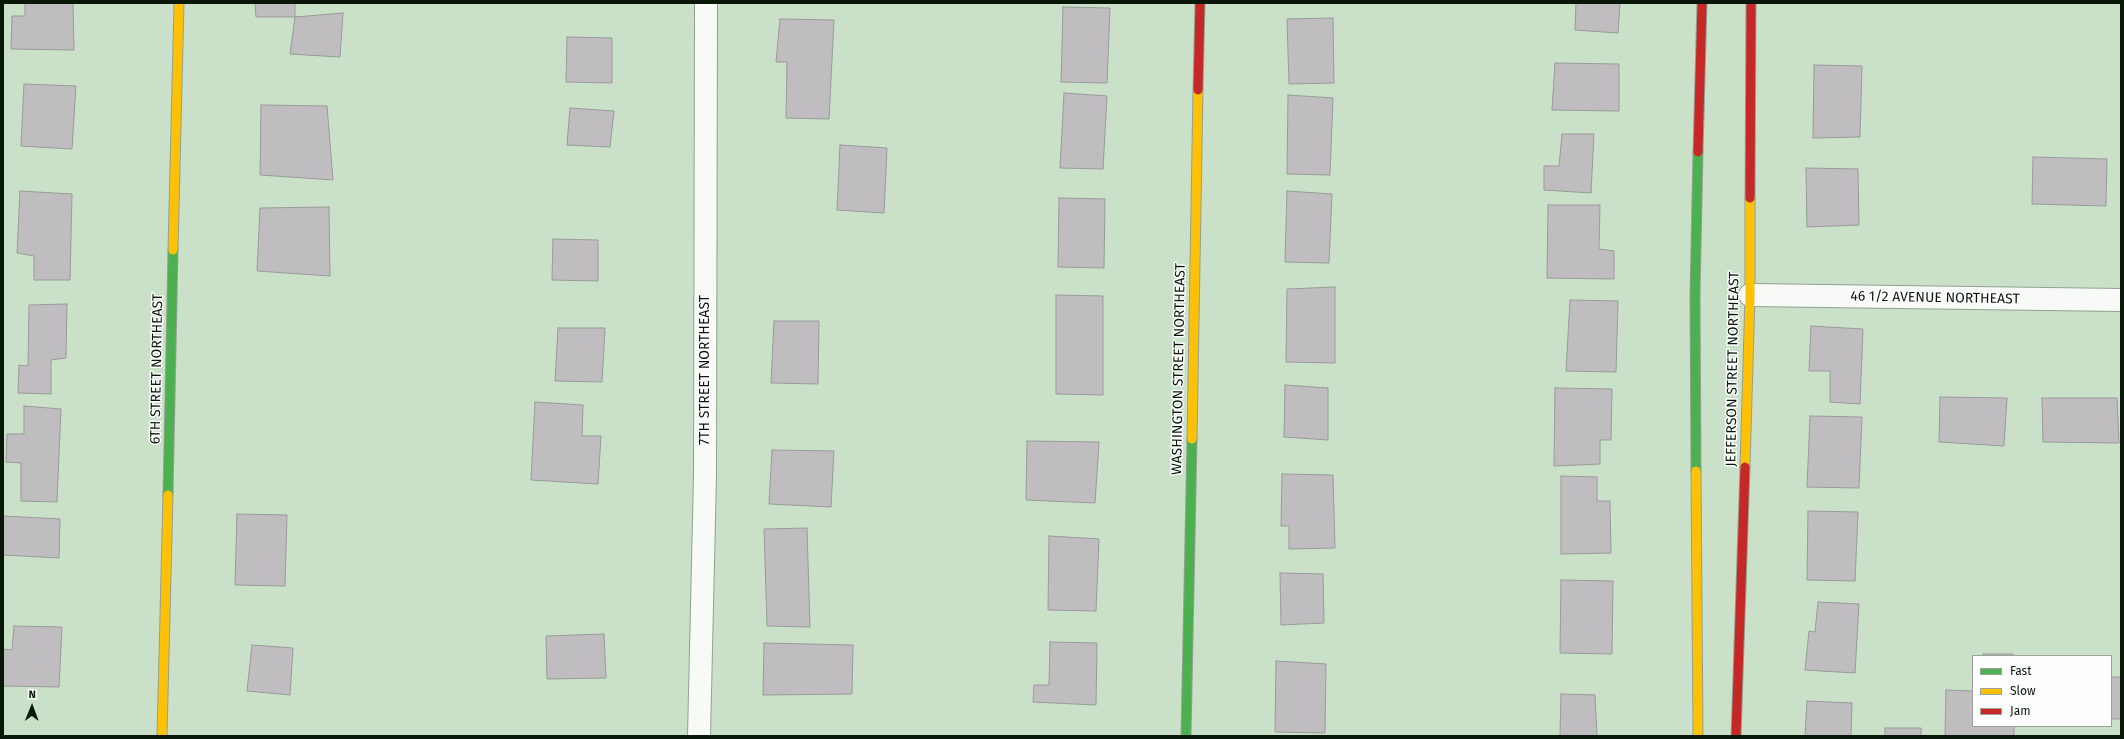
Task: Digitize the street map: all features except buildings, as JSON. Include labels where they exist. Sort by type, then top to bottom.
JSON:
[{"type":"street","name":"6TH STREET NORTHEAST","points":[[162,736],[179,3]]},
{"type":"street","name":"7TH STREET NORTHEAST","points":[[699,736],[705,475],[706,3]]},
{"type":"street","name":"WASHINGTON STREET NORTHEAST","points":[[1186,736],[1200,3]]},
{"type":"street","points":[[1698,736],[1695,295],[1702,3]]},
{"type":"street","name":"JEFFERSON STREET NORTHEAST","points":[[1736,736],[1750,295],[1751,3]]},
{"type":"street","name":"46 1/2 AVENUE NORTHEAST","points":[[1750,295],[2121,300]]},
{"type":"traffic: fast","points":[[1696,471],[1695,295],[1698,152]]},
{"type":"traffic: fast","points":[[168,495],[173,250]]},
{"type":"traffic: fast","points":[[1186,736],[1192,439]]},
{"type":"traffic: slow","points":[[173,250],[179,3]]},
{"type":"traffic: slow","points":[[1192,439],[1198,90]]},
{"type":"traffic: slow","points":[[1745,467],[1750,295],[1750,198]]},
{"type":"traffic: slow","points":[[1696,471],[1698,736]]},
{"type":"traffic: slow","points":[[162,736],[168,495]]},
{"type":"traffic: jam","points":[[1198,90],[1200,3]]},
{"type":"traffic: jam","points":[[1698,152],[1702,3]]},
{"type":"traffic: jam","points":[[1750,198],[1751,3]]},
{"type":"traffic: jam","points":[[1736,736],[1745,467]]}]
